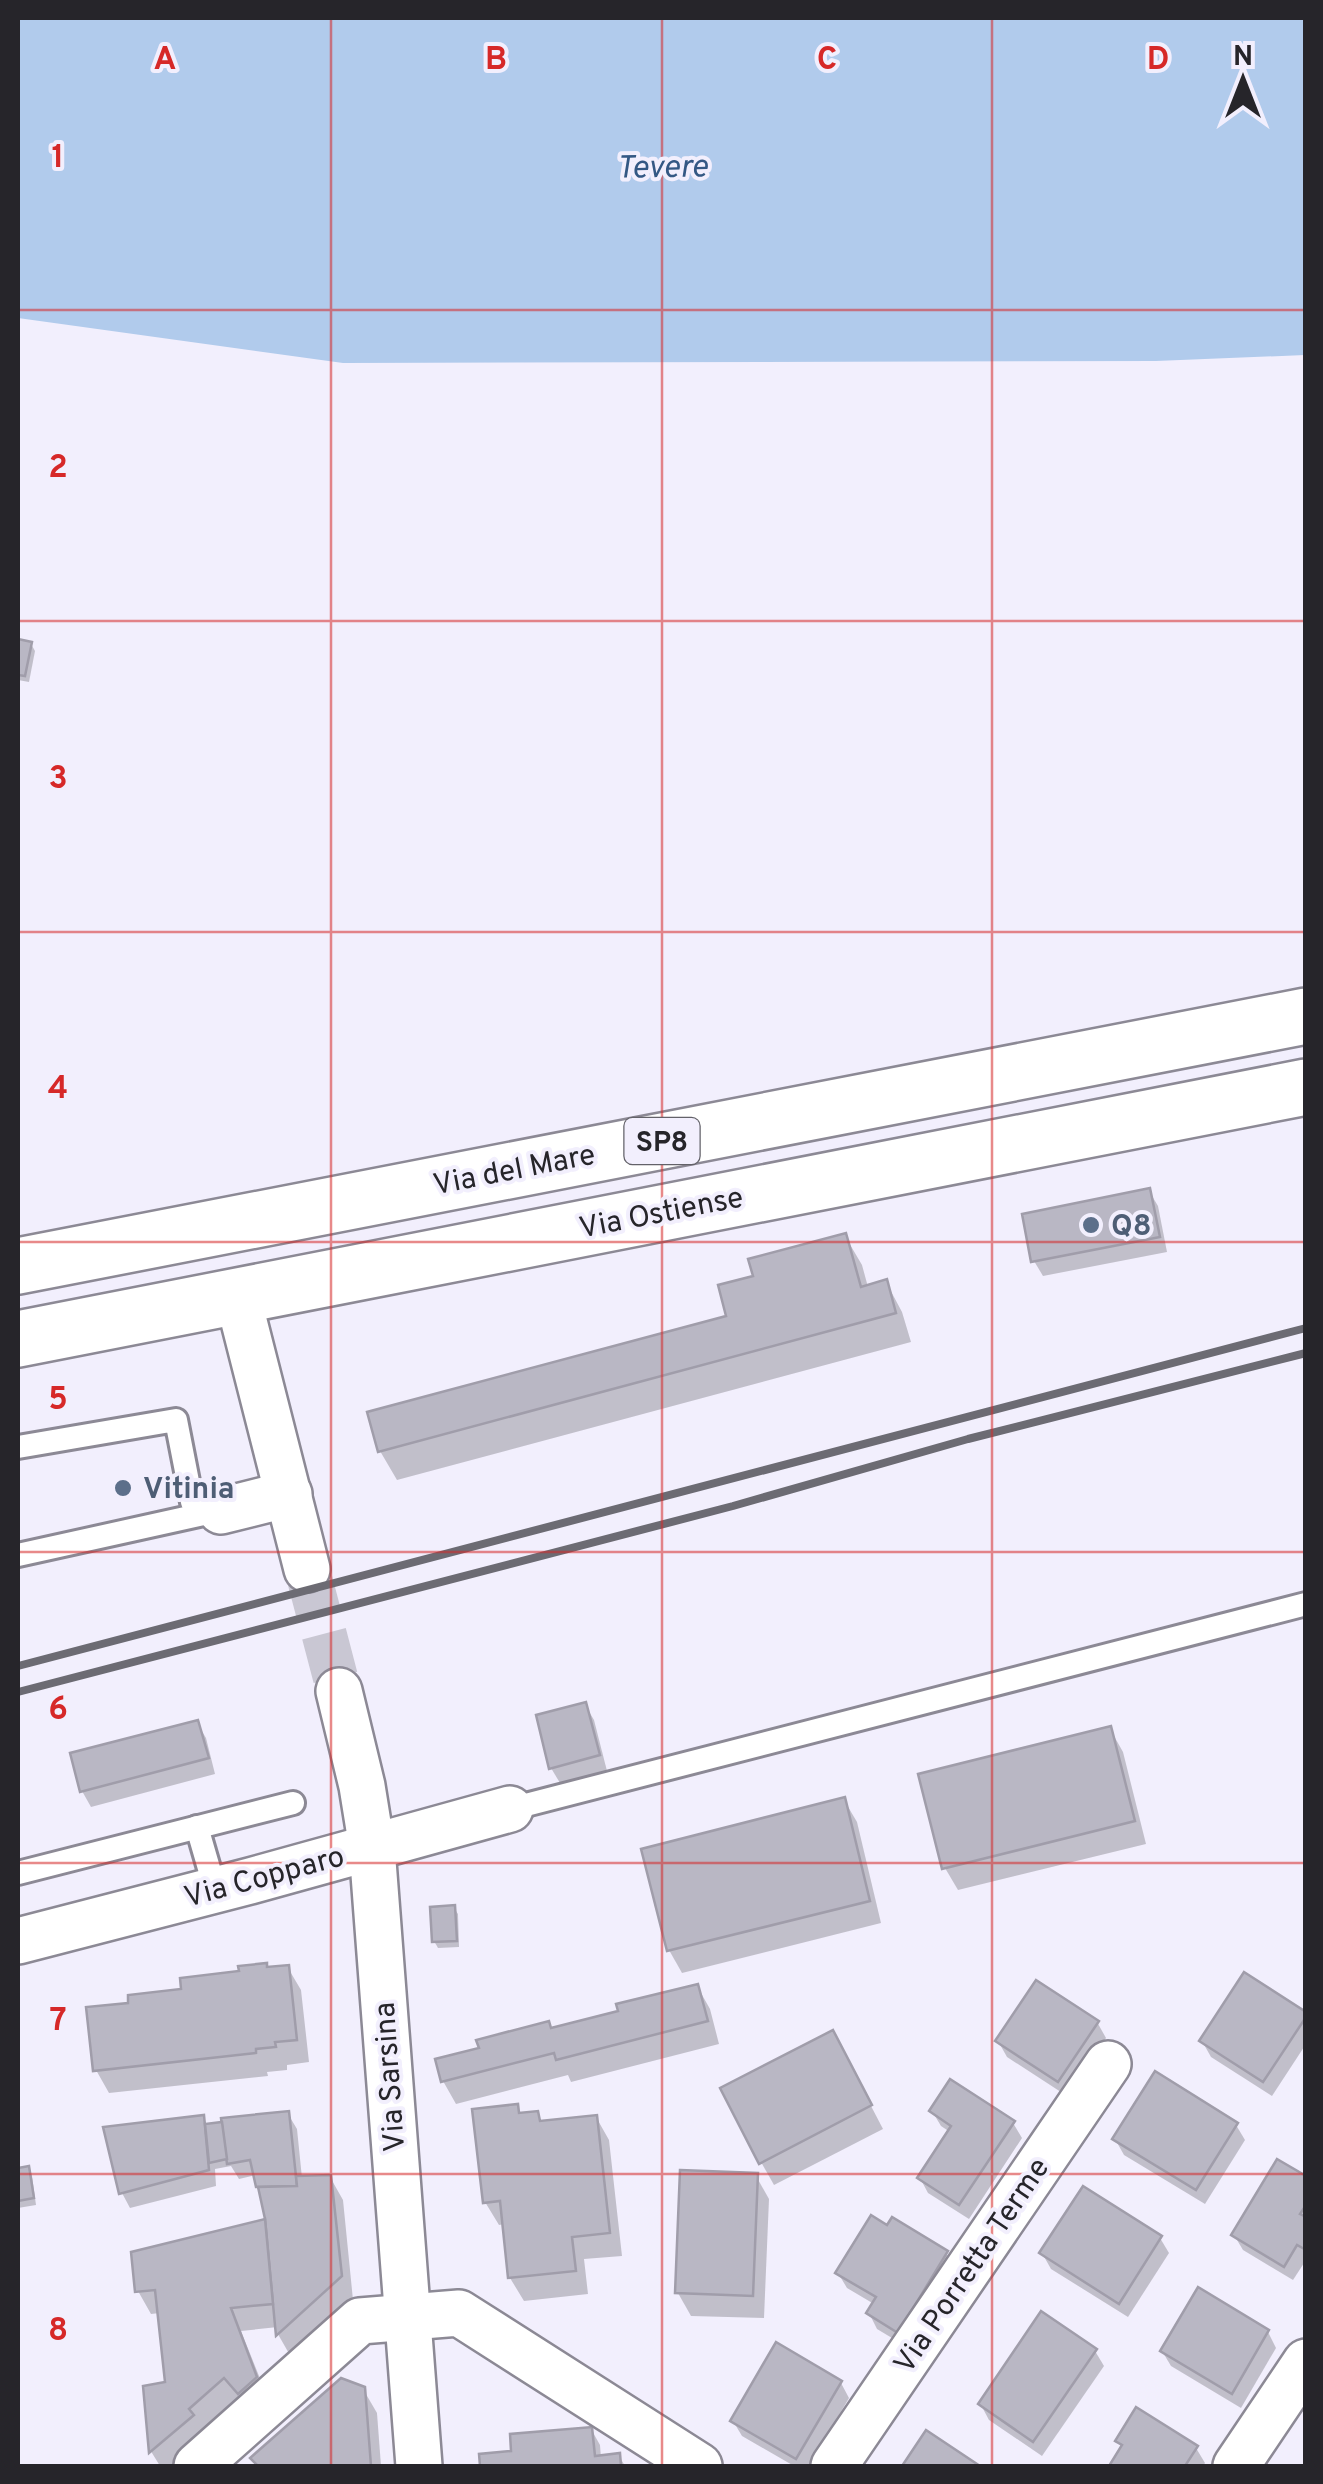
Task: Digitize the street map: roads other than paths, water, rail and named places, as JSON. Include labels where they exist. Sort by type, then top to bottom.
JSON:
[{"type":"main road","name":"Via del Mare","points":[[18,1266],[1306,1016]]},
{"type":"main road","name":"Via Ostiense","points":[[18,1339],[1306,1087]]},
{"type":"street","points":[[237,1294],[307,1569]]},
{"type":"street","points":[[221,1511],[289,1494]]},
{"type":"street","name":"Via Sarsina","points":[[339,1691],[372,1848],[418,2466]]},
{"type":"street","name":"Via Copparo","points":[[18,1941],[510,1809]]},
{"type":"street","name":"Via Porretta Terme","points":[[834,2466],[1108,2064]]},
{"type":"street","points":[[197,2466],[360,2322],[458,2313],[698,2466]]},
{"type":"street","points":[[1236,2466],[1306,2362]]},
{"type":"lane","points":[[18,1447],[176,1420],[192,1502],[221,1511]]},
{"type":"lane","points":[[18,1554],[221,1511]]},
{"type":"lane","points":[[510,1809],[1306,1604]]},
{"type":"lane","points":[[18,1874],[293,1803]]},
{"type":"lane","points":[[198,1827],[215,1890]]},
{"type":"water","name":"Tevere","points":[[18,18],[1305,18],[1305,355],[1156,361],[343,363],[18,318]]},
{"type":"tunnel","points":[[307,1569],[339,1691]]},
{"type":"railway","points":[[18,1666],[1306,1328]]},
{"type":"railway","points":[[18,1692],[1306,1353]]},
{"type":"place","name":"Q8","points":[[1091,1225]]},
{"type":"place","name":"Vitinia","points":[[123,1488]]}]
